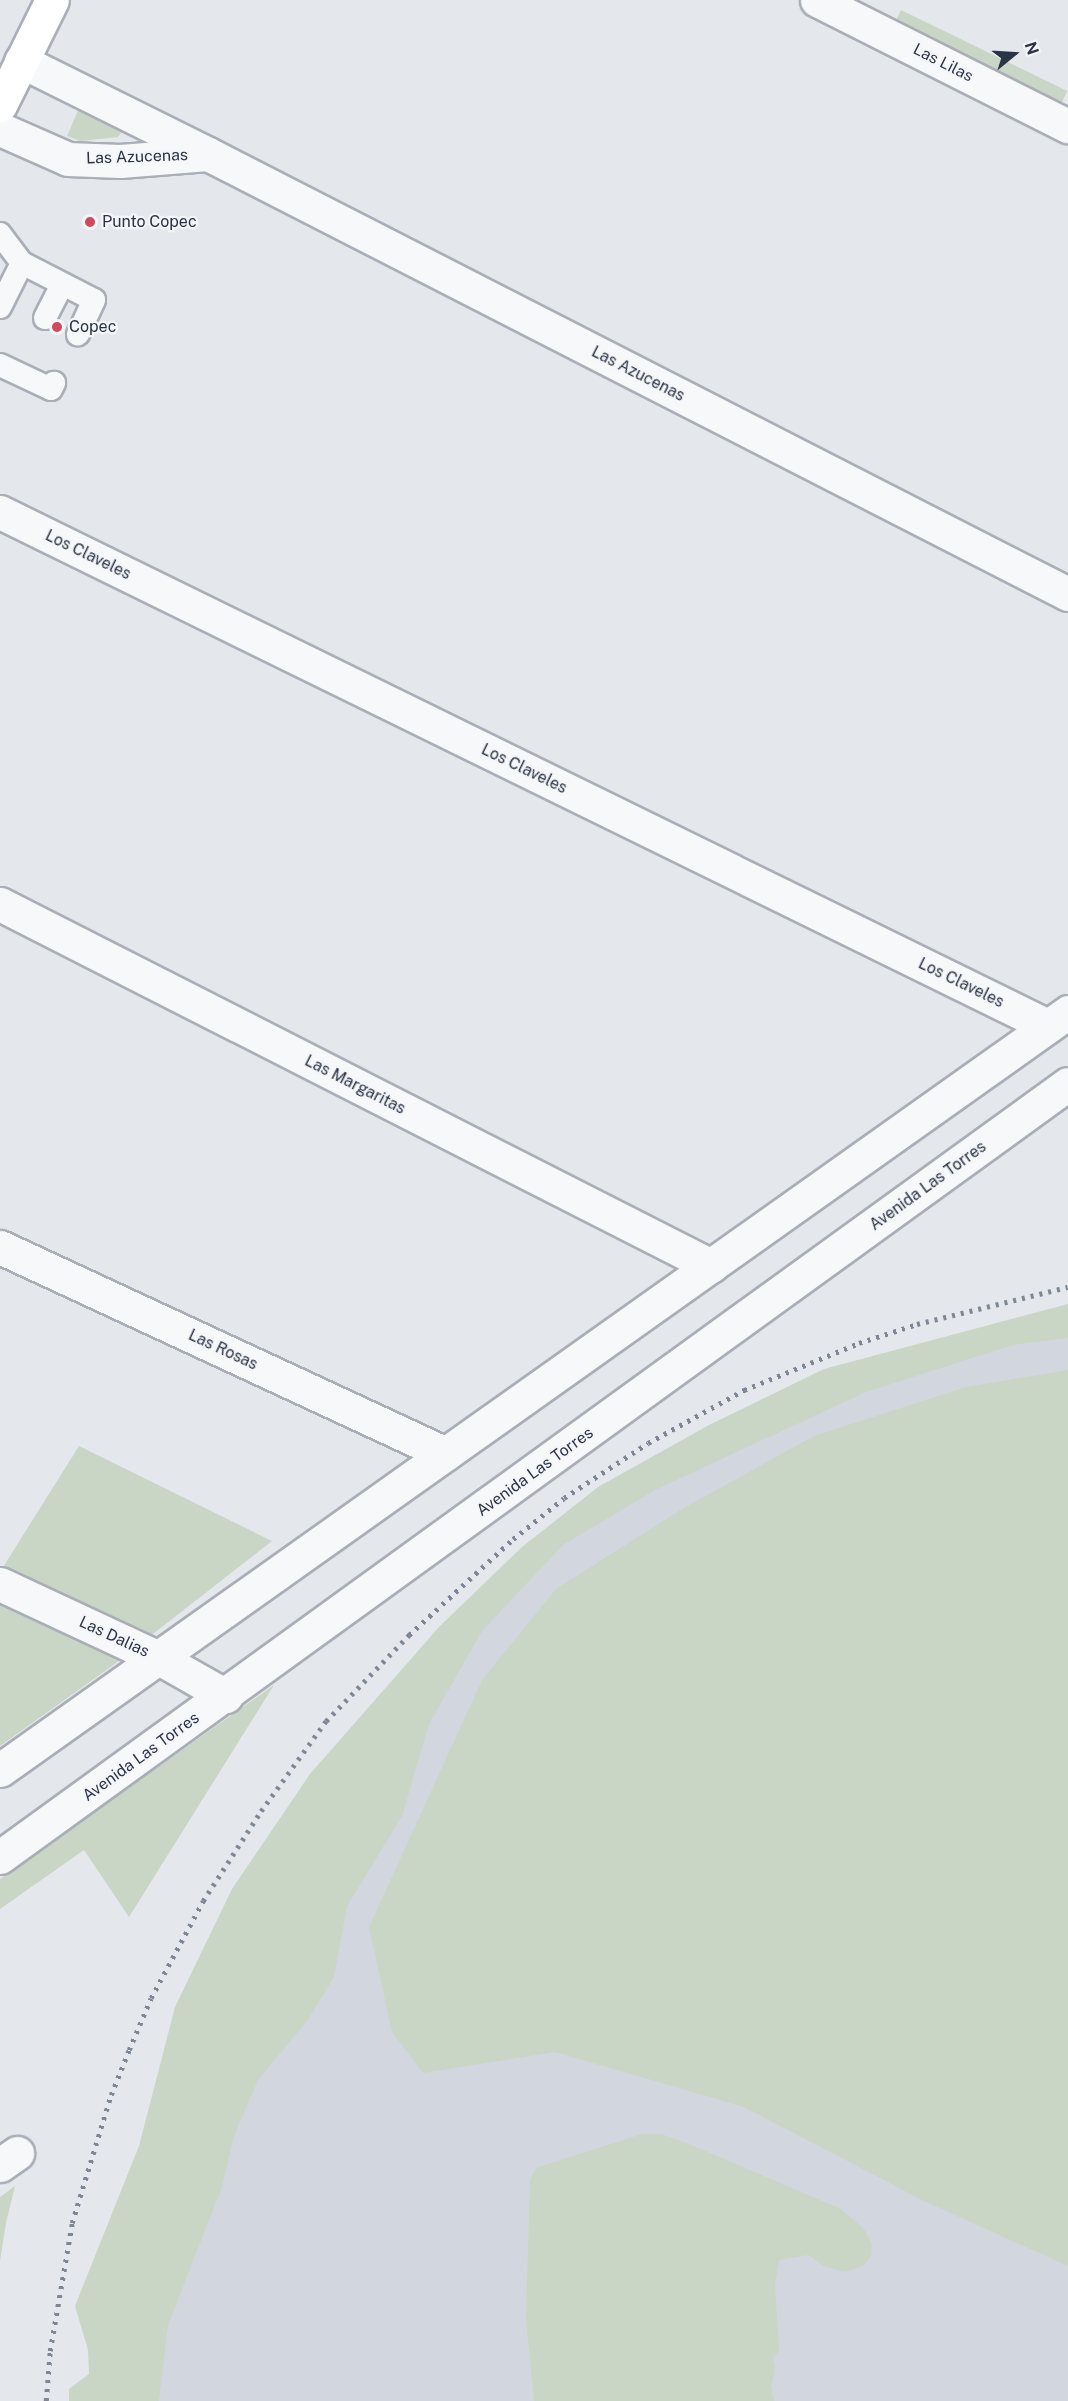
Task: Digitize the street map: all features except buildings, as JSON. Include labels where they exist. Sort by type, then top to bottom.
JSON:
[{"type":"main road","points":[[0,105],[52,0]]},
{"type":"street","name":"Las Lilas","points":[[817,0],[1068,126]]},
{"type":"street","name":"Las Azucenas","points":[[21,61],[1068,594]]},
{"type":"street","name":"Las Azucenas","points":[[0,129],[68,159],[120,161],[207,154]]},
{"type":"street","name":"Los Claveles","points":[[0,512],[1058,1019]]},
{"type":"street","name":"Las Margaritas","points":[[0,904],[711,1266]]},
{"type":"street","points":[[0,1770],[1058,1019]]},
{"type":"street","name":"Avenida Las Torres","points":[[0,1857],[226,1696],[1068,1084]]},
{"type":"street","name":"Las Rosas","points":[[0,1247],[445,1454]]},
{"type":"street","name":"Las Dalias","points":[[0,1584],[159,1658],[226,1696]]},
{"type":"lane","points":[[0,234],[22,263],[94,300],[78,334]]},
{"type":"lane","points":[[0,308],[22,263]]},
{"type":"lane","points":[[45,318],[62,284]]},
{"type":"lane","points":[[13,369],[51,389],[54,383]]},
{"type":"shaded area","points":[[1068,1321],[1068,2401],[101,2401],[444,1640],[662,1461]]},
{"type":"green space","points":[[901,10],[1067,91],[1060,105],[894,24]]},
{"type":"green space","points":[[80,106],[123,130],[118,137],[80,141],[67,136]]},
{"type":"green space","points":[[1068,1304],[1068,1338],[1013,1345],[866,1392],[655,1490],[563,1545],[482,1631],[429,1724],[402,1816],[347,1906],[334,1977],[307,2021],[258,2080],[234,2136],[222,2187],[168,2325],[159,2401],[69,2401],[69,2389],[89,2374],[88,2350],[75,2306],[139,2146],[175,2007],[232,1889],[310,1774],[439,1627],[522,1547],[598,1487],[709,1425],[824,1369]]},
{"type":"green space","points":[[1068,1370],[1068,2266],[924,2201],[744,2107],[555,2052],[423,2073],[392,2032],[369,1927],[482,1680],[556,1589],[682,1509],[814,1436],[966,1387]]},
{"type":"green space","points":[[79,1446],[272,1541],[112,1666],[0,1746],[0,1572]]},
{"type":"green space","points":[[274,1685],[129,1917],[84,1850],[0,1909],[0,1879]]},
{"type":"green space","points":[[642,2134],[661,2134],[689,2144],[841,2209],[864,2229],[872,2245],[871,2256],[863,2266],[845,2272],[823,2266],[809,2255],[779,2260],[775,2285],[779,2350],[773,2360],[775,2371],[771,2386],[774,2401],[534,2401],[526,2319],[530,2180],[536,2168]]},
{"type":"green space","points":[[15,2186],[6,2223],[0,2261],[0,2197]]},
{"type":"railway","points":[[46,2401],[50,2351],[72,2223],[111,2095],[129,2050],[151,1998],[203,1901],[261,1811],[326,1721],[409,1635],[513,1539],[564,1498],[648,1443],[744,1390],[859,1343],[917,1324],[1068,1287]]},
{"type":"place","name":"Punto Copec","points":[[90,222]]},
{"type":"place","name":"Copec","points":[[57,327]]}]
